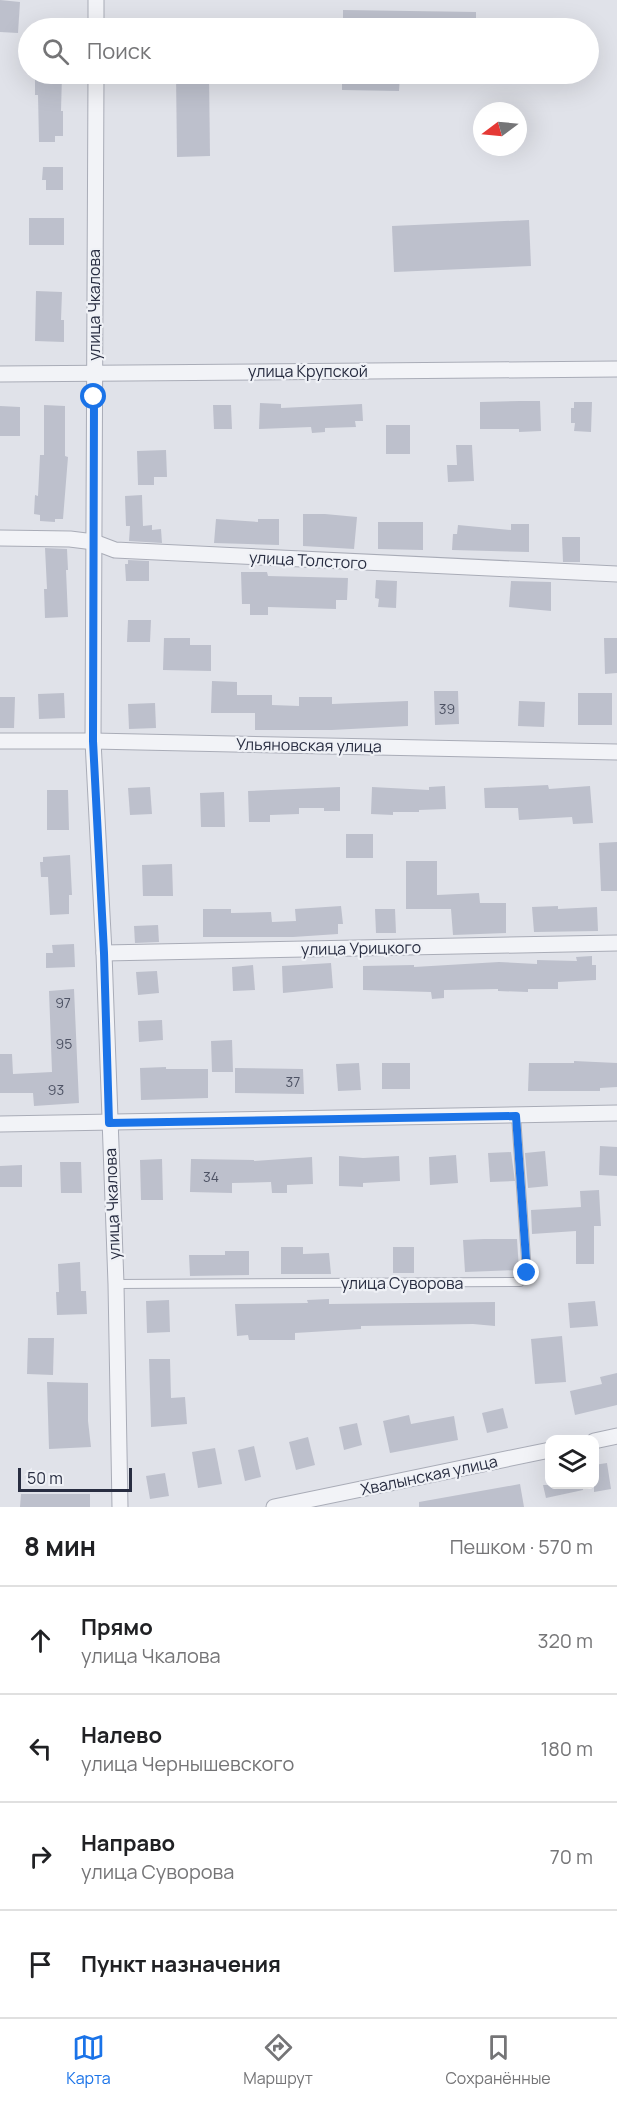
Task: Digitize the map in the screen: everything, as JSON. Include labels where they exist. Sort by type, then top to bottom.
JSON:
[{"type":"street","points":[[96,0],[96,18]]},
{"type":"street","name":"улица Чкалова","points":[[96,84],[93,741],[104,953],[116,1284],[120,1507]]},
{"type":"street","name":"улица Крупской","points":[[0,374],[617,369]]},
{"type":"street","name":"улица Толстого","points":[[0,538],[94,542],[115,550],[617,574]]},
{"type":"street","name":"Ульяновская улица","points":[[0,741],[617,752]]},
{"type":"street","name":"улица Урицкого","points":[[104,953],[617,943]]},
{"type":"street","points":[[0,1124],[617,1113]]},
{"type":"street","points":[[599,1440],[617,1436]]},
{"type":"street","name":"Хвалынская улица","points":[[274,1507],[545,1451]]},
{"type":"lane","name":"улица Суворова","points":[[116,1284],[520,1282],[527,1273],[516,1116]]},
{"type":"building","points":[[0,0],[20,2],[18,33],[0,32]]},
{"type":"building","points":[[343,10],[476,12],[476,18],[343,18]]},
{"type":"building","points":[[35,84],[62,84],[63,136],[55,136],[55,142],[39,142],[38,95],[35,95]]},
{"type":"building","points":[[176,84],[209,84],[210,156],[177,157]]},
{"type":"building","points":[[342,84],[399,84],[399,91],[342,90]]},
{"type":"building","points":[[43,167],[63,167],[63,190],[46,190],[46,180],[42,180]]},
{"type":"building","points":[[29,218],[64,218],[64,245],[29,245]]},
{"type":"building","points":[[529,220],[531,266],[394,272],[392,226]]},
{"type":"building","points":[[36,291],[62,292],[61,320],[64,320],[64,342],[35,341]]},
{"type":"building","points":[[540,401],[541,431],[480,429],[480,402]]},
{"type":"building","points":[[574,402],[592,402],[591,432],[574,431],[575,423],[571,423],[571,408],[574,408]]},
{"type":"building","points":[[260,403],[281,404],[281,408],[362,404],[363,421],[355,421],[356,427],[325,428],[325,432],[312,433],[311,427],[259,429]]},
{"type":"building","points":[[44,405],[65,406],[65,456],[68,457],[63,519],[55,519],[55,522],[40,521],[40,515],[34,514],[35,495],[38,496],[40,455],[44,455]]},
{"type":"building","points":[[213,405],[231,405],[232,429],[214,429]]},
{"type":"building","points":[[0,406],[20,407],[20,436],[0,436]]},
{"type":"building","points":[[386,425],[410,425],[410,454],[386,454]]},
{"type":"building","points":[[456,445],[472,445],[474,481],[448,482],[447,465],[457,465]]},
{"type":"building","points":[[166,450],[167,477],[154,477],[154,485],[138,485],[137,451]]},
{"type":"building","points":[[142,495],[143,526],[152,525],[152,530],[161,529],[162,543],[129,541],[130,526],[126,526],[125,496]]},
{"type":"building","points":[[303,514],[357,517],[354,549],[303,546]]},
{"type":"building","points":[[216,519],[258,522],[258,519],[279,519],[279,545],[214,543]]},
{"type":"building","points":[[378,522],[423,522],[423,550],[378,549]]},
{"type":"building","points":[[511,524],[529,524],[529,552],[452,550],[453,534],[457,534],[458,525],[511,530]]},
{"type":"building","points":[[562,537],[580,537],[580,562],[563,562]]},
{"type":"building","points":[[45,548],[67,549],[68,617],[45,618],[44,589],[47,589]]},
{"type":"building","points":[[128,560],[149,561],[149,581],[126,581],[125,564],[128,564]]},
{"type":"building","points":[[241,572],[267,572],[268,576],[348,578],[347,600],[336,600],[336,609],[268,607],[268,615],[250,615],[250,604],[242,604]]},
{"type":"building","points":[[376,580],[397,581],[396,608],[378,607],[379,599],[375,598]]},
{"type":"building","points":[[511,581],[551,582],[551,611],[509,607]]},
{"type":"building","points":[[128,620],[151,620],[150,642],[127,642]]},
{"type":"building","points":[[164,638],[190,638],[190,645],[211,645],[211,671],[163,670]]},
{"type":"building","points":[[604,638],[617,638],[617,673],[605,674]]},
{"type":"building","points":[[212,681],[237,682],[237,695],[272,695],[272,705],[299,706],[299,697],[332,697],[332,704],[408,701],[408,726],[332,730],[255,730],[255,713],[211,713]]},
{"type":"building","points":[[434,691],[458,691],[459,724],[435,725]]},
{"type":"building","points":[[64,693],[65,718],[39,719],[38,694]]},
{"type":"building","points":[[578,693],[612,693],[612,725],[578,725]]},
{"type":"building","points":[[0,697],[15,697],[14,728],[0,728]]},
{"type":"building","points":[[519,701],[545,702],[544,727],[518,726]]},
{"type":"building","points":[[155,703],[156,728],[129,729],[128,704]]},
{"type":"building","points":[[548,785],[549,789],[590,786],[593,823],[573,824],[572,817],[519,820],[518,808],[485,808],[484,788]]},
{"type":"building","points":[[445,786],[446,809],[393,812],[393,815],[371,814],[372,787],[429,790],[429,787]]},
{"type":"building","points":[[150,787],[152,814],[130,815],[128,788]]},
{"type":"building","points":[[340,787],[340,811],[324,811],[324,808],[299,808],[299,814],[270,815],[270,822],[249,822],[248,791]]},
{"type":"building","points":[[47,790],[68,790],[69,830],[47,830]]},
{"type":"building","points":[[224,792],[225,827],[201,827],[200,793]]},
{"type":"building","points":[[346,834],[373,834],[373,858],[346,858]]},
{"type":"building","points":[[617,842],[617,891],[601,891],[599,843]]},
{"type":"building","points":[[70,855],[72,895],[69,895],[69,914],[50,915],[48,877],[41,877],[40,862],[43,862],[43,857]]},
{"type":"building","points":[[406,861],[437,861],[437,895],[479,893],[480,903],[506,903],[506,933],[453,935],[451,909],[406,909]]},
{"type":"building","points":[[172,864],[173,896],[143,896],[142,865]]},
{"type":"building","points":[[341,906],[343,924],[338,924],[338,934],[293,937],[203,937],[203,909],[231,909],[231,913],[271,912],[272,922],[296,921],[295,909]]},
{"type":"building","points":[[558,906],[558,909],[597,907],[598,931],[534,932],[532,907]]},
{"type":"building","points":[[375,909],[395,909],[396,933],[376,933]]},
{"type":"building","points":[[158,925],[159,942],[135,943],[134,926]]},
{"type":"building","points":[[74,944],[75,967],[46,968],[46,953],[53,953],[52,945]]},
{"type":"building","points":[[592,956],[592,965],[596,965],[596,980],[558,982],[558,989],[528,989],[528,992],[498,991],[498,989],[444,990],[444,998],[432,999],[431,992],[363,990],[363,966],[414,965],[414,967],[499,962],[537,964],[537,960],[577,961],[576,957]]},
{"type":"building","points":[[331,963],[333,988],[283,993],[282,966]]},
{"type":"building","points":[[253,965],[255,990],[233,991],[232,967]]},
{"type":"building","points":[[157,971],[159,993],[138,995],[136,972]]},
{"type":"building","points":[[74,989],[79,1103],[34,1106],[33,1093],[0,1093],[0,1054],[12,1054],[13,1074],[52,1072],[49,991]]},
{"type":"building","points":[[162,1020],[163,1040],[139,1042],[138,1021]]},
{"type":"building","points":[[232,1040],[233,1072],[212,1072],[211,1041]]},
{"type":"building","points":[[574,1061],[617,1063],[617,1087],[600,1088],[600,1091],[528,1091],[529,1063],[574,1063]]},
{"type":"building","points":[[359,1063],[361,1090],[338,1091],[336,1064]]},
{"type":"building","points":[[382,1063],[410,1063],[410,1089],[382,1089]]},
{"type":"building","points":[[166,1067],[166,1069],[208,1069],[208,1098],[141,1100],[140,1068]]},
{"type":"building","points":[[235,1068],[303,1069],[304,1094],[235,1093]]},
{"type":"building","points":[[600,1146],[617,1147],[617,1176],[599,1175]]},
{"type":"building","points":[[545,1151],[548,1186],[528,1188],[525,1153]]},
{"type":"building","points":[[511,1152],[515,1181],[490,1182],[488,1153]]},
{"type":"building","points":[[456,1155],[458,1183],[430,1185],[429,1157]]},
{"type":"building","points":[[339,1156],[363,1158],[399,1156],[400,1181],[363,1183],[363,1187],[339,1186]]},
{"type":"building","points":[[312,1157],[313,1184],[287,1185],[287,1193],[272,1193],[271,1182],[232,1183],[232,1193],[190,1192],[191,1159],[254,1161]]},
{"type":"building","points":[[162,1159],[163,1200],[141,1200],[140,1160]]},
{"type":"building","points":[[60,1162],[81,1162],[82,1193],[61,1193]]},
{"type":"building","points":[[22,1165],[22,1187],[0,1187],[0,1166]]},
{"type":"building","points":[[599,1190],[601,1226],[594,1226],[594,1264],[576,1264],[576,1231],[532,1234],[531,1210],[581,1207],[580,1191]]},
{"type":"building","points":[[517,1239],[519,1270],[465,1272],[463,1240]]},
{"type":"building","points":[[281,1247],[303,1247],[303,1254],[329,1253],[331,1274],[281,1274]]},
{"type":"building","points":[[393,1247],[414,1247],[414,1273],[393,1273]]},
{"type":"building","points":[[225,1251],[249,1251],[249,1275],[190,1276],[189,1255],[225,1255]]},
{"type":"building","points":[[80,1262],[81,1291],[86,1291],[87,1314],[57,1315],[58,1264]]},
{"type":"building","points":[[329,1299],[329,1304],[495,1302],[495,1326],[473,1324],[361,1326],[361,1329],[295,1333],[295,1340],[249,1340],[248,1335],[237,1336],[235,1304],[308,1303],[307,1300]]},
{"type":"building","points":[[169,1300],[170,1332],[147,1333],[146,1301]]},
{"type":"building","points":[[595,1301],[598,1326],[570,1328],[568,1303]]},
{"type":"building","points":[[562,1336],[566,1382],[535,1384],[531,1339]]},
{"type":"building","points":[[28,1338],[54,1338],[53,1375],[27,1374]]},
{"type":"building","points":[[149,1359],[170,1359],[171,1398],[185,1397],[187,1424],[151,1427]]},
{"type":"building","points":[[617,1373],[617,1405],[575,1415],[570,1391],[602,1384],[600,1377]]},
{"type":"building","points":[[47,1382],[88,1383],[91,1447],[49,1449]]},
{"type":"building","points":[[503,1408],[508,1428],[487,1433],[482,1413]]},
{"type":"building","points":[[409,1415],[411,1424],[454,1416],[458,1440],[390,1453],[383,1421]]},
{"type":"building","points":[[357,1423],[362,1445],[344,1450],[339,1427]]},
{"type":"building","points":[[308,1437],[315,1465],[296,1470],[289,1442]]},
{"type":"building","points":[[254,1446],[261,1477],[245,1481],[238,1450]]},
{"type":"building","points":[[215,1448],[222,1484],[198,1488],[192,1452]]},
{"type":"building","points":[[607,1463],[611,1489],[594,1492],[594,1489],[599,1489],[599,1464]]},
{"type":"building","points":[[165,1473],[169,1496],[150,1499],[146,1476]]},
{"type":"building","points":[[520,1484],[524,1507],[419,1507],[419,1502]]},
{"type":"building","points":[[543,1485],[545,1489],[583,1489],[583,1490],[546,1498]]},
{"type":"building","points":[[21,1494],[90,1494],[90,1507],[20,1507]]},
{"type":"route","points":[[94,397],[93,741],[104,953],[109,1123],[516,1116],[527,1273]]}]
